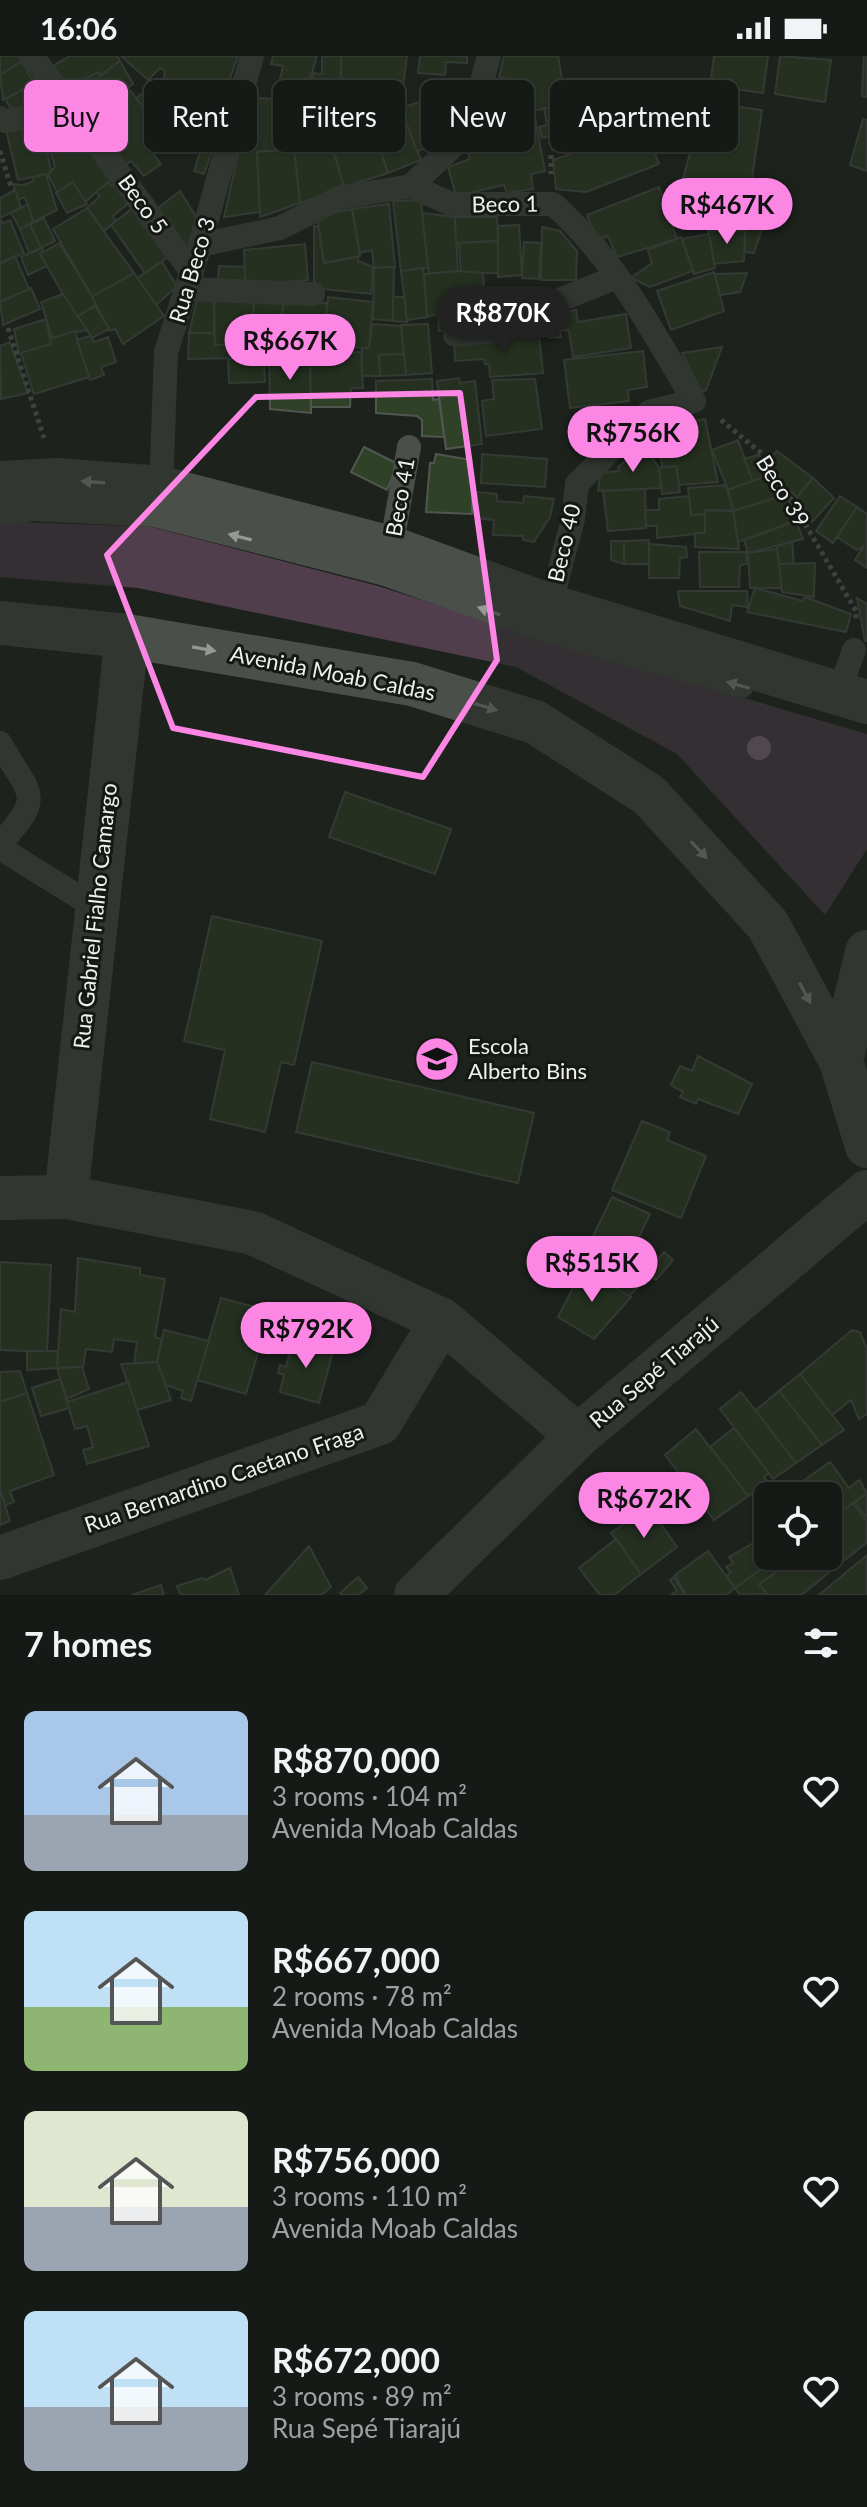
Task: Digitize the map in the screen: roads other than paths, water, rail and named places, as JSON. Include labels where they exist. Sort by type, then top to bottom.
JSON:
[{"type":"street","points":[[0,483],[58,480],[161,488],[391,548],[550,606],[857,706]]},
{"type":"street","name":"Avenida Moab Caldas","points":[[0,623],[127,636],[412,684],[535,722],[649,795],[768,925],[841,1061],[867,1146]]},
{"type":"street","name":"Rua Gabriel Fialho Camargo","points":[[66,1197],[95,907],[127,636]]},
{"type":"street","points":[[841,1061],[867,952]]},
{"type":"street","name":"Rua Sepé Tiarajú","points":[[416,1595],[578,1436],[867,1192]]},
{"type":"street","points":[[0,1198],[66,1197],[253,1233],[442,1320],[578,1436]]},
{"type":"street","name":"Rua Bernardino Caetano Fraga","points":[[0,1558],[380,1423],[442,1320]]},
{"type":"lane","name":"Beco 5","points":[[32,56],[50,80]]},
{"type":"lane","name":"Rua Beco 3","points":[[161,488],[166,352],[200,245],[252,56]]},
{"type":"lane","points":[[200,245],[280,228],[339,198],[411,186],[468,132],[489,56]]},
{"type":"lane","points":[[0,118],[5,121],[24,118]]},
{"type":"lane","name":"Beco 5","points":[[101,152],[189,280]]},
{"type":"lane","name":"Beco 1","points":[[411,186],[451,204],[553,204],[577,225],[617,277]]},
{"type":"lane","points":[[455,335],[507,330],[557,301],[617,277]]},
{"type":"lane","name":"Beco 40","points":[[550,606],[573,519],[577,484],[649,412],[694,401],[617,277]]},
{"type":"lane","points":[[189,280],[313,294]]},
{"type":"lane","name":"Beco 41","points":[[391,548],[409,447]]},
{"type":"lane","points":[[0,514],[34,509],[155,515],[382,573],[543,630],[857,706],[854,650]]},
{"type":"lane","points":[[0,605],[127,636]]},
{"type":"lane","points":[[0,743],[31,798],[29,812],[0,846],[95,907]]},
{"type":"place","name":"Escola Alberto Bins","points":[[437,1059]]}]
